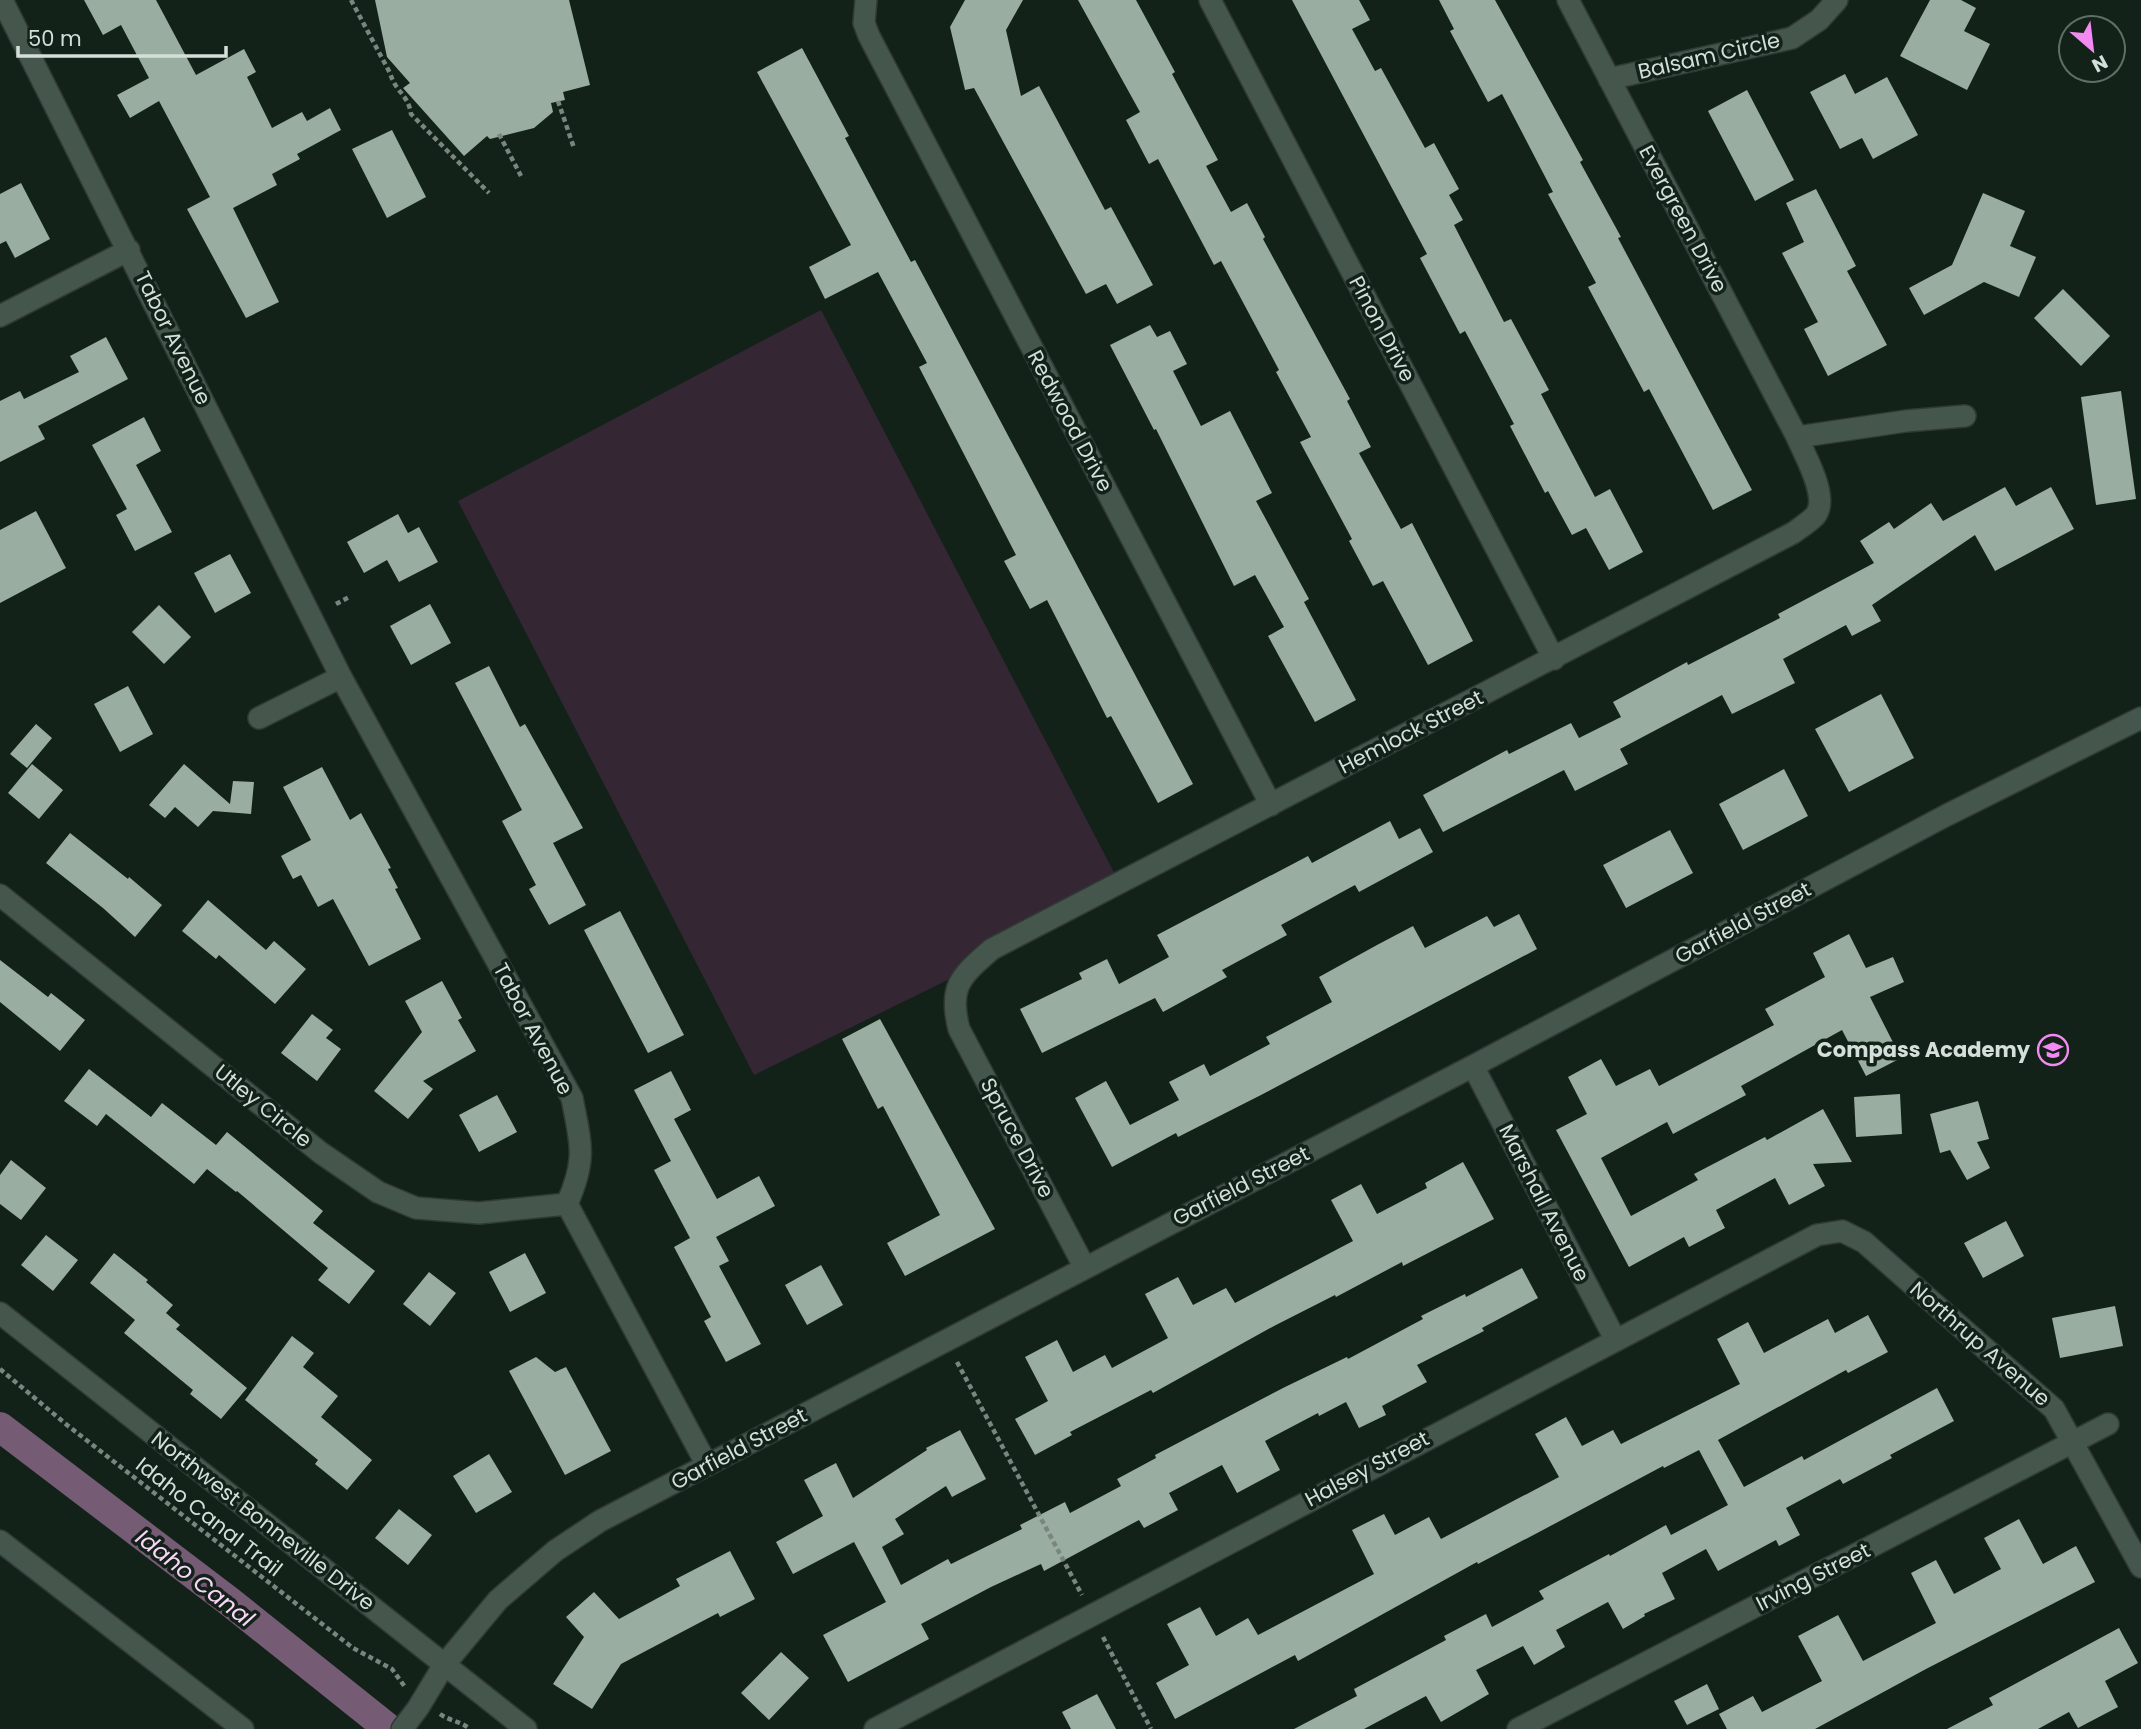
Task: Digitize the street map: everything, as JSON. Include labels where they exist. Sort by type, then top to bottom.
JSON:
[{"type":"street","name":"Tabor Avenue","points":[[2,0],[341,677],[572,1098],[582,1150],[578,1178],[567,1204]]},
{"type":"street","name":"Redwood Drive","points":[[866,0],[864,23],[869,36],[1271,805]]},
{"type":"street","name":"Pinon Drive","points":[[1210,0],[1554,659]]},
{"type":"street","name":"Evergreen Drive","points":[[1568,0],[1797,437]]},
{"type":"street","name":"Balsam Circle","points":[[1609,79],[1792,38],[1819,20],[1837,0]]},
{"type":"street","points":[[0,316],[129,250]]},
{"type":"street","points":[[1797,437],[1906,421],[1965,416]]},
{"type":"street","name":"Hemlock Street","points":[[954,1007],[958,987],[968,970],[992,949],[1793,533],[1817,515],[1820,502],[1819,489],[1797,437]]},
{"type":"street","points":[[259,718],[341,677]]},
{"type":"street","name":"Garfield Street","points":[[402,1729],[443,1665],[498,1600],[555,1551],[600,1521],[1473,1066],[1947,815],[2141,718]]},
{"type":"street","name":"Utley Circle","points":[[0,895],[321,1153],[378,1192],[416,1208],[479,1213],[567,1204]]},
{"type":"street","name":"Spruce Drive","points":[[954,1007],[959,1029],[1084,1268]]},
{"type":"street","name":"Marshall Avenue","points":[[1473,1066],[1615,1339]]},
{"type":"street","points":[[567,1204],[707,1465]]},
{"type":"street","name":"Halsey Street","points":[[875,1729],[1817,1235],[1842,1231],[1864,1242]]},
{"type":"street","name":"Northrup Avenue","points":[[1864,1242],[2054,1409],[2141,1567]]},
{"type":"street","name":"Northwest Bonneville Drive","points":[[0,1313],[526,1729]]},
{"type":"street","name":"Irving Street","points":[[1518,1729],[2108,1424]]},
{"type":"street","points":[[0,1541],[243,1729]]},
{"type":"path","points":[[351,0],[390,73],[394,86],[409,102],[411,114],[489,193]]},
{"type":"path","points":[[558,101],[574,148]]},
{"type":"path","points":[[499,134],[521,176]]},
{"type":"path","points":[[336,604],[351,596]]},
{"type":"path","points":[[957,1361],[1084,1599]]},
{"type":"path","name":"Idaho Canal Trail","points":[[0,1369],[67,1425],[353,1648],[393,1669],[401,1683]]},
{"type":"path","points":[[1100,1629],[1151,1729]]},
{"type":"path","points":[[444,1717],[460,1721],[470,1729]]},
{"type":"shaded area","points":[[821,310],[1120,884],[968,970],[754,1075],[458,501]]},
{"type":"building","points":[[84,0],[156,0],[196,75],[244,49],[256,72],[247,77],[272,128],[302,112],[307,121],[330,108],[341,130],[297,154],[300,159],[272,174],[277,185],[233,208],[279,302],[246,318],[187,209],[210,197],[159,101],[130,118],[117,95],[149,78],[121,25],[103,35]]},
{"type":"building","points":[[375,0],[569,0],[590,85],[563,92],[565,100],[551,103],[553,112],[534,128],[490,139],[487,136],[464,156],[403,88],[410,83],[387,57]]},
{"type":"building","points":[[965,0],[1023,0],[1006,30],[1021,96],[1039,86],[1105,210],[1111,207],[1153,285],[1117,304],[1106,284],[1086,294],[974,88],[965,90],[950,27]]},
{"type":"building","points":[[1078,0],[1136,0],[1218,160],[1206,166],[1231,212],[1247,203],[1265,237],[1263,239],[1350,399],[1347,401],[1371,447],[1359,453],[1401,529],[1412,523],[1473,641],[1428,665],[1383,581],[1373,586],[1349,541],[1352,539],[1300,442],[1311,437],[1276,372],[1279,370],[1221,261],[1214,265],[1158,159],[1149,164],[1126,120],[1140,112]]},
{"type":"building","points":[[1292,0],[1359,0],[1370,20],[1352,29],[1375,71],[1381,68],[1425,148],[1434,143],[1459,189],[1449,195],[1463,220],[1454,225],[1504,322],[1511,319],[1549,390],[1541,394],[1595,497],[1610,489],[1643,552],[1609,570],[1586,528],[1572,535],[1548,491],[1545,493],[1510,426],[1514,424],[1465,331],[1460,334],[1420,258],[1427,254]]},
{"type":"building","points":[[1439,0],[1495,0],[1583,160],[1580,162],[1621,237],[1618,238],[1752,490],[1713,510],[1649,389],[1644,392],[1588,287],[1596,283],[1548,194],[1553,192],[1502,94],[1488,102],[1450,31],[1454,29]]},
{"type":"building","points":[[1930,0],[1961,0],[1976,8],[1964,31],[1990,44],[1967,90],[1900,56]]},
{"type":"building","points":[[802,48],[849,136],[845,138],[911,262],[915,260],[1193,784],[1158,803],[1111,716],[1107,718],[1047,600],[1030,609],[1004,561],[1016,555],[919,367],[927,363],[878,272],[825,299],[809,267],[851,245],[757,72]]},
{"type":"building","points":[[1845,74],[1855,94],[1887,77],[1918,135],[1873,159],[1862,138],[1840,149],[1810,92]]},
{"type":"building","points":[[1747,90],[1794,180],[1755,201],[1708,111]]},
{"type":"building","points":[[392,130],[426,197],[387,218],[352,149]]},
{"type":"building","points":[[21,183],[50,239],[15,258],[6,241],[0,244],[0,194]]},
{"type":"building","points":[[1816,189],[1856,266],[1847,271],[1887,345],[1828,376],[1804,329],[1818,322],[1782,253],[1804,242],[1786,203]]},
{"type":"building","points":[[1983,193],[2025,211],[2010,246],[2036,257],[2019,297],[1984,282],[1924,315],[1909,288],[1952,265]]},
{"type":"building","points":[[2063,289],[2110,336],[2081,366],[2034,318]]},
{"type":"building","points":[[1150,325],[1157,337],[1170,331],[1187,364],[1173,371],[1201,426],[1230,411],[1272,493],[1256,501],[1309,599],[1304,602],[1356,700],[1315,722],[1268,636],[1284,627],[1255,575],[1234,586],[1156,429],[1154,430],[1110,345]]},
{"type":"building","points":[[106,337],[128,379],[38,426],[45,439],[0,462],[0,401],[20,391],[24,399],[79,372],[70,356]]},
{"type":"building","points":[[2121,391],[2136,499],[2096,505],[2081,397]]},
{"type":"building","points":[[144,417],[161,451],[136,465],[172,532],[135,551],[116,515],[127,509],[92,445]]},
{"type":"building","points":[[2005,487],[2016,506],[2051,487],[2074,529],[1995,571],[1975,535],[1872,605],[1881,621],[1852,636],[1846,625],[1783,659],[1795,683],[1732,714],[1722,695],[1620,749],[1628,764],[1575,791],[1564,770],[1443,832],[1423,795],[1507,750],[1509,754],[1571,723],[1579,738],[1621,717],[1613,702],[1687,662],[1688,665],[1780,618],[1778,614],[1874,563],[1860,541],[1889,522],[1894,529],[1931,503],[1943,521]]},
{"type":"building","points":[[36,511],[66,568],[0,603],[0,530]]},
{"type":"building","points":[[398,514],[408,533],[419,527],[438,562],[399,582],[387,560],[364,573],[347,542]]},
{"type":"building","points":[[230,554],[251,593],[215,613],[194,573]]},
{"type":"building","points":[[430,604],[451,643],[411,665],[390,626]]},
{"type":"building","points":[[159,605],[191,637],[164,664],[132,632]]},
{"type":"building","points":[[489,666],[520,727],[525,724],[583,828],[553,843],[586,905],[549,925],[529,889],[536,885],[502,821],[522,810],[455,683]]},
{"type":"building","points":[[128,686],[153,734],[120,752],[94,704]]},
{"type":"building","points":[[1881,694],[1914,758],[1849,792],[1815,729]]},
{"type":"building","points":[[36,724],[52,738],[27,768],[10,754]]},
{"type":"building","points":[[32,764],[63,790],[39,819],[8,793]]},
{"type":"building","points":[[184,764],[230,804],[233,781],[254,782],[251,814],[213,811],[198,827],[175,807],[165,818],[149,805]]},
{"type":"building","points":[[322,767],[350,820],[361,813],[391,868],[388,869],[398,888],[395,889],[421,939],[369,966],[333,899],[318,907],[301,875],[293,879],[281,856],[311,840],[283,787]]},
{"type":"building","points":[[1784,769],[1808,816],[1743,850],[1719,804]]},
{"type":"building","points":[[1390,821],[1399,839],[1420,828],[1433,852],[1359,892],[1355,885],[1281,925],[1287,935],[1222,970],[1227,977],[1163,1012],[1155,998],[1042,1053],[1020,1009],[1082,979],[1079,973],[1107,959],[1119,984],[1169,957],[1157,935],[1308,856],[1312,863]]},
{"type":"building","points":[[1670,830],[1693,873],[1626,908],[1603,865]]},
{"type":"building","points":[[70,833],[162,905],[135,937],[46,863]]},
{"type":"building","points":[[208,900],[266,950],[274,941],[306,969],[275,1004],[219,955],[216,959],[182,931]]},
{"type":"building","points":[[620,911],[684,1035],[648,1053],[584,930]]},
{"type":"building","points":[[1519,914],[1537,949],[1261,1095],[1178,1137],[1176,1133],[1112,1167],[1075,1098],[1106,1081],[1130,1125],[1179,1100],[1169,1082],[1204,1064],[1210,1076],[1270,1044],[1266,1037],[1332,1002],[1319,977],[1377,945],[1413,926],[1425,948],[1487,916],[1494,927]]},
{"type":"building","points":[[1849,934],[1866,968],[1893,957],[1904,982],[1870,997],[1901,1058],[1866,1076],[1842,1030],[1741,1086],[1746,1095],[1673,1134],[1667,1122],[1601,1158],[1631,1216],[1698,1180],[1694,1174],[1765,1137],[1767,1140],[1823,1109],[1852,1162],[1813,1164],[1825,1186],[1789,1205],[1775,1178],[1716,1210],[1725,1228],[1689,1247],[1684,1237],[1629,1267],[1556,1130],[1587,1114],[1568,1077],[1601,1059],[1616,1086],[1650,1069],[1659,1086],[1774,1025],[1765,1009],[1825,977],[1813,953]]},
{"type":"building","points":[[0,960],[48,997],[51,993],[85,1020],[60,1051],[0,1002]]},
{"type":"building","points":[[442,981],[462,1018],[458,1020],[476,1051],[423,1081],[433,1089],[408,1119],[374,1091],[422,1032],[405,1001]]},
{"type":"building","points":[[312,1014],[333,1030],[326,1038],[341,1049],[317,1081],[281,1053]]},
{"type":"building","points":[[880,1019],[995,1229],[905,1276],[887,1243],[940,1215],[883,1106],[878,1109],[842,1039]]},
{"type":"building","points":[[89,1069],[151,1117],[162,1103],[216,1145],[227,1132],[323,1211],[313,1223],[375,1271],[349,1304],[318,1280],[328,1268],[207,1169],[194,1184],[106,1114],[97,1126],[64,1101]]},
{"type":"building","points":[[671,1071],[691,1110],[674,1119],[717,1199],[759,1176],[775,1206],[716,1237],[729,1261],[719,1266],[761,1344],[726,1362],[704,1321],[711,1317],[674,1247],[690,1238],[654,1170],[671,1161],[634,1090]]},
{"type":"building","points":[[1900,1094],[1902,1134],[1856,1137],[1854,1097]]},
{"type":"building","points":[[497,1095],[517,1132],[479,1152],[459,1115]]},
{"type":"building","points":[[1978,1101],[1989,1139],[1977,1142],[1990,1168],[1967,1180],[1950,1150],[1940,1153],[1930,1114]]},
{"type":"building","points":[[11,1160],[46,1188],[21,1220],[0,1204],[0,1175]]},
{"type":"building","points":[[1463,1162],[1494,1219],[1403,1266],[1402,1262],[1274,1326],[1153,1393],[1151,1390],[1070,1432],[1072,1435],[1035,1455],[1015,1419],[1048,1401],[1025,1357],[1057,1340],[1073,1372],[1105,1355],[1112,1368],[1168,1338],[1145,1294],[1178,1277],[1193,1305],[1226,1288],[1235,1303],[1353,1241],[1331,1200],[1361,1184],[1377,1214],[1427,1188],[1425,1183]]},
{"type":"building","points":[[2006,1221],[2024,1256],[1983,1278],[1964,1243]]},
{"type":"building","points":[[46,1235],[78,1260],[53,1291],[21,1265]]},
{"type":"building","points":[[114,1253],[148,1280],[146,1282],[173,1305],[166,1313],[180,1325],[176,1329],[247,1388],[221,1419],[190,1394],[193,1390],[124,1333],[135,1320],[90,1283]]},
{"type":"building","points":[[525,1253],[546,1293],[510,1312],[489,1272]]},
{"type":"building","points":[[821,1265],[843,1305],[807,1325],[785,1285]]},
{"type":"building","points":[[1522,1268],[1538,1298],[1482,1328],[1484,1331],[1417,1365],[1427,1382],[1382,1406],[1386,1415],[1359,1428],[1346,1402],[1319,1416],[1318,1413],[1265,1441],[1280,1470],[1237,1493],[1222,1465],[1169,1493],[1178,1510],[1144,1528],[1139,1520],[1044,1571],[1041,1564],[991,1587],[921,1624],[929,1639],[848,1682],[823,1635],[886,1602],[854,1542],[793,1574],[776,1542],[823,1516],[804,1480],[836,1463],[853,1498],[927,1450],[926,1448],[960,1430],[986,1479],[952,1497],[946,1486],[895,1519],[904,1534],[882,1547],[901,1585],[948,1559],[951,1564],[1022,1529],[1020,1525],[1065,1502],[1070,1513],[1121,1486],[1117,1479],[1156,1458],[1155,1455],[1285,1387],[1347,1357],[1348,1359],[1423,1319],[1421,1316],[1465,1294],[1466,1297]]},
{"type":"building","points":[[429,1272],[456,1293],[430,1326],[403,1304]]},
{"type":"building","points":[[2115,1306],[2123,1346],[2060,1358],[2052,1318]]},
{"type":"building","points":[[1868,1315],[1888,1352],[1848,1373],[1846,1370],[1718,1440],[1744,1487],[1802,1456],[1804,1460],[1937,1388],[1954,1421],[1843,1484],[1840,1479],[1786,1508],[1800,1535],[1779,1546],[1776,1540],[1718,1571],[1706,1549],[1662,1573],[1675,1599],[1644,1614],[1645,1616],[1623,1629],[1608,1602],[1556,1630],[1565,1647],[1534,1665],[1523,1646],[1476,1670],[1489,1694],[1441,1722],[1426,1696],[1364,1729],[1294,1729],[1357,1696],[1354,1689],[1446,1640],[1444,1636],[1486,1614],[1492,1627],[1544,1599],[1539,1591],[1609,1554],[1610,1556],[1666,1525],[1671,1535],[1728,1505],[1699,1450],[1664,1468],[1663,1466],[1478,1564],[1477,1562],[1298,1661],[1295,1655],[1175,1719],[1156,1683],[1189,1665],[1167,1624],[1200,1607],[1216,1636],[1248,1618],[1258,1635],[1374,1574],[1352,1530],[1384,1514],[1395,1535],[1429,1517],[1441,1539],[1559,1477],[1535,1434],[1566,1417],[1582,1446],[1613,1430],[1621,1444],[1740,1384],[1717,1339],[1748,1322],[1764,1353],[1828,1319],[1835,1333]]},
{"type":"building","points":[[292,1336],[314,1353],[303,1367],[338,1396],[321,1417],[372,1460],[347,1490],[315,1464],[318,1460],[245,1400]]},
{"type":"building","points":[[536,1357],[555,1372],[566,1367],[611,1451],[565,1475],[509,1371]]},
{"type":"building","points":[[489,1454],[512,1492],[476,1513],[453,1476]]},
{"type":"building","points":[[399,1509],[432,1535],[408,1565],[375,1538]]},
{"type":"building","points":[[2019,1519],[2043,1564],[2076,1546],[2095,1582],[1815,1729],[1727,1729],[1719,1714],[1753,1696],[1762,1712],[1822,1681],[1798,1636],[1838,1615],[1863,1661],[1936,1623],[1911,1573],[1936,1560],[1954,1594],[2001,1569],[1984,1538]]},
{"type":"building","points":[[730,1551],[755,1599],[720,1617],[718,1613],[621,1664],[592,1709],[553,1684],[584,1637],[566,1617],[594,1592],[619,1619],[680,1586],[676,1579]]},
{"type":"building","points":[[2119,1628],[2138,1663],[2105,1681],[2118,1707],[2078,1728],[2069,1712],[2038,1729],[1947,1729],[1993,1705],[1989,1698]]},
{"type":"building","points":[[781,1652],[809,1678],[769,1720],[741,1693]]},
{"type":"building","points":[[1707,1684],[1719,1709],[1687,1725],[1674,1701]]},
{"type":"building","points":[[1097,1694],[1116,1729],[1071,1729],[1062,1712]]},
{"type":"waterway","name":"Idaho Canal","points":[[0,1427],[230,1602],[389,1729]]},
{"type":"place","name":"Compass Academy","points":[[2053,1050]]}]
